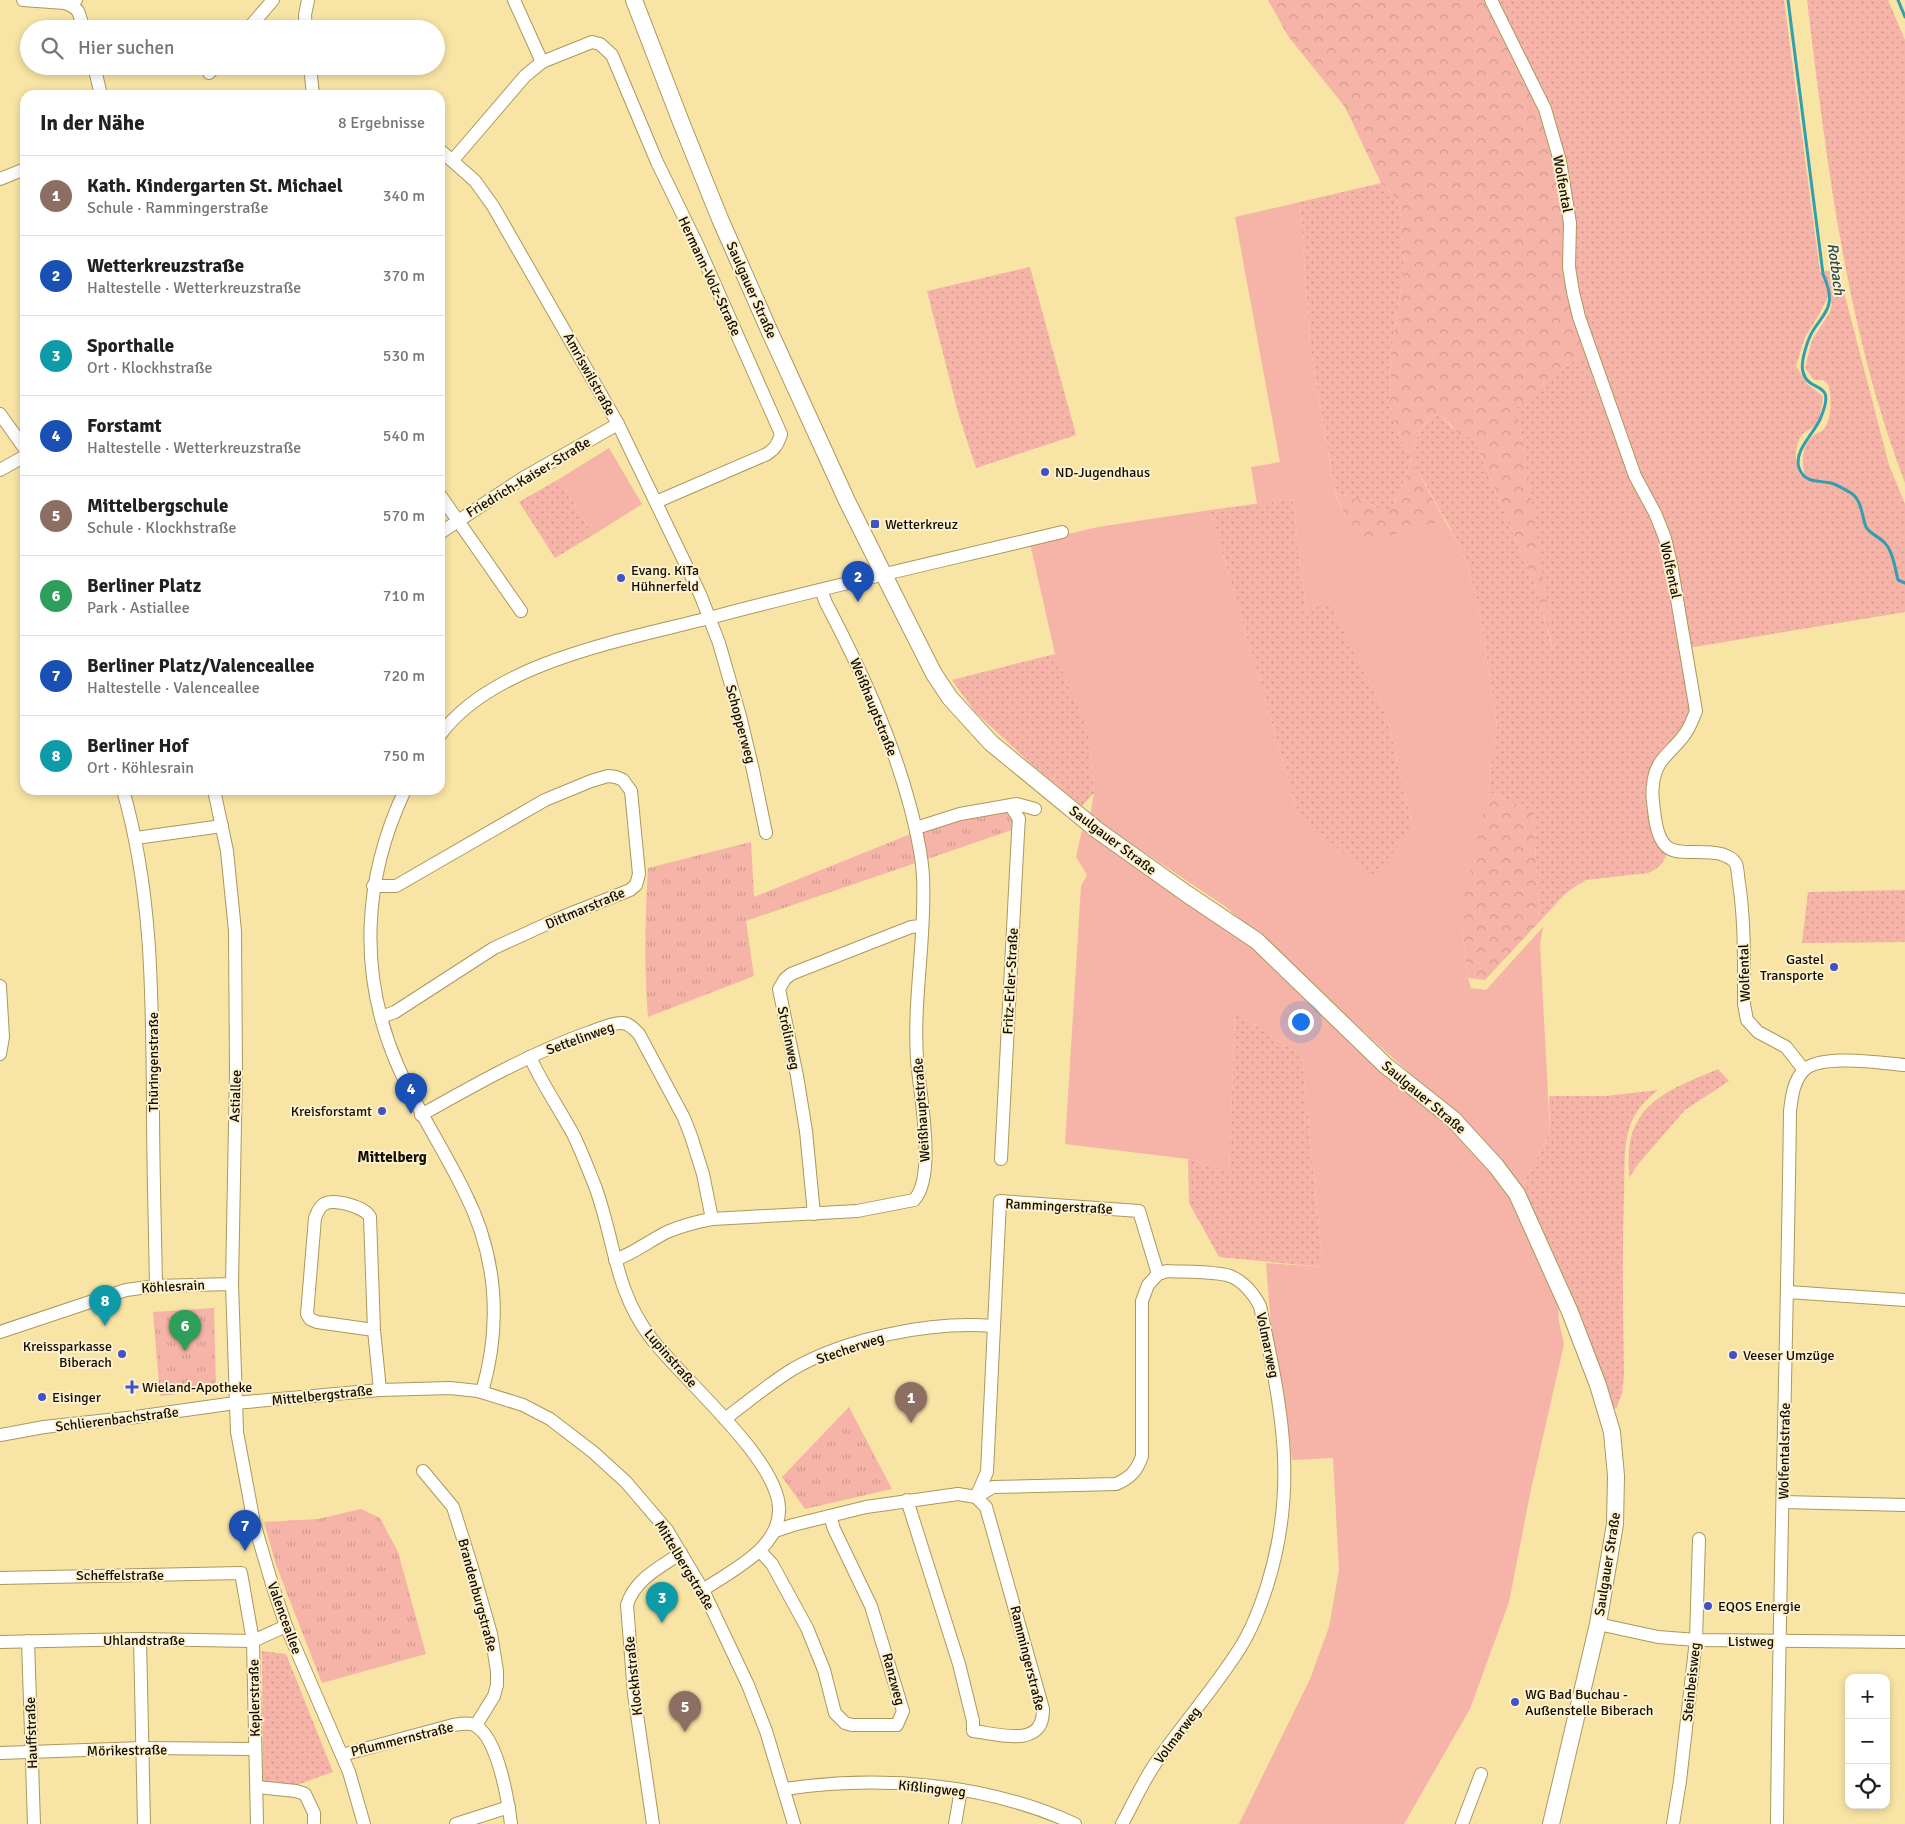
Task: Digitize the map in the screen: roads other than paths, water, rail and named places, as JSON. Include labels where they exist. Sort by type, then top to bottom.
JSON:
[{"type":"main road","name":"Saulgauer Straße","points":[[634,0],[680,122],[720,219],[847,501],[934,674],[950,698],[991,743],[1097,830],[1257,941],[1385,1064],[1453,1118],[1496,1166],[1516,1194],[1570,1312],[1598,1385],[1612,1432],[1616,1476],[1615,1524],[1598,1624],[1551,1824]]},
{"type":"street","points":[[23,0],[74,3],[81,20]]},
{"type":"street","points":[[256,20],[273,0]]},
{"type":"street","points":[[514,0],[542,62]]},
{"type":"street","name":"Wolfental","points":[[1491,0],[1545,109],[1560,161],[1566,193],[1570,223],[1569,267],[1572,292],[1635,476],[1655,513],[1665,538],[1671,564],[1696,711],[1682,738],[1666,753],[1658,764],[1653,778],[1652,793],[1660,839],[1671,850],[1711,852],[1728,856],[1736,864],[1742,904],[1744,1004],[1747,1020],[1758,1032],[1786,1046],[1801,1075]]},
{"type":"street","points":[[304,1],[305,20]]},
{"type":"street","name":"Hermann-Volz-Straße","points":[[453,160],[525,76],[542,62],[592,42],[600,44],[612,55],[657,162],[701,254],[781,434],[778,443],[767,454],[656,502]]},
{"type":"street","points":[[96,75],[100,90]]},
{"type":"street","points":[[311,75],[312,90]]},
{"type":"street","name":"Amriswilstraße","points":[[445,154],[475,181],[493,206],[618,424],[685,560],[710,618]]},
{"type":"street","points":[[0,179],[20,171]]},
{"type":"street","points":[[0,414],[20,442]]},
{"type":"street","name":"Friedrich-Kaiser-Straße","points":[[445,529],[523,478],[618,424]]},
{"type":"street","points":[[0,470],[20,459]]},
{"type":"street","points":[[445,502],[521,612]]},
{"type":"street","points":[[445,728],[468,706],[503,683],[553,660],[821,590],[1062,532]]},
{"type":"street","name":"Weißhauptstraße","points":[[615,1260],[680,1227],[712,1219],[857,1210],[914,1200],[922,1190],[925,1146],[916,1029],[923,876],[916,828],[902,775],[878,711],[821,590]]},
{"type":"street","name":"Schopperweg","points":[[710,618],[740,716],[754,770],[766,833]]},
{"type":"street","name":"Dittmarstraße","points":[[373,886],[396,886],[545,800],[591,781],[608,776],[616,777],[622,780],[631,791],[639,874],[636,885],[630,890],[562,917],[494,948],[394,1012],[381,1017]]},
{"type":"street","name":"Thüringenstraße","points":[[123,795],[136,838],[144,885],[154,1021],[156,1286]]},
{"type":"street","name":"Astiallee","points":[[215,795],[222,826],[231,887],[235,931],[236,1071],[232,1284],[235,1403]]},
{"type":"street","points":[[402,795],[383,846],[373,886],[371,911],[372,966],[381,1017],[397,1064],[421,1115],[465,1192],[480,1229],[490,1264],[494,1326],[492,1351],[482,1392]]},
{"type":"street","points":[[916,828],[960,814],[1018,804],[1035,809]]},
{"type":"street","name":"Fritz-Erler-Straße","points":[[1001,1159],[1018,833],[1018,819],[1011,806]]},
{"type":"street","points":[[136,838],[222,826]]},
{"type":"street","name":"Strölinweg","points":[[814,1214],[806,1131],[780,995],[782,983],[791,974],[912,927],[921,926]]},
{"type":"street","points":[[0,986],[3,1037],[0,1054]]},
{"type":"street","name":"Settelinweg","points":[[421,1115],[530,1057],[614,1024],[624,1023],[631,1026],[639,1034],[684,1118],[703,1174],[712,1219]]},
{"type":"street","name":"Lupinstraße","points":[[530,1057],[573,1135],[584,1159],[602,1207],[626,1297],[651,1338],[725,1419],[764,1469],[777,1493],[780,1506],[779,1519],[775,1531],[760,1550],[703,1590]]},
{"type":"street","points":[[1801,1075],[1815,1064],[1845,1060],[1905,1065]]},
{"type":"street","name":"Wolfentalstraße","points":[[1778,1824],[1778,1641],[1788,1292],[1790,1111],[1792,1091],[1801,1075]]},
{"type":"street","name":"Rammingerstraße","points":[[907,1500],[959,1664],[973,1722],[973,1731],[1021,1736],[1031,1735],[1038,1729],[1043,1720],[1043,1709],[986,1507],[976,1497],[987,1472],[1000,1201],[1139,1211],[1158,1274]]},
{"type":"street","points":[[374,1330],[316,1322],[306,1314],[315,1218],[324,1204],[332,1202],[358,1207],[365,1210],[370,1217],[374,1330],[380,1390]]},
{"type":"street","name":"Volmarweg","points":[[1122,1824],[1154,1765],[1218,1682],[1252,1628],[1274,1563],[1284,1501],[1286,1466],[1280,1410],[1260,1306],[1254,1295],[1247,1287],[1230,1276],[1167,1271],[1158,1274]]},
{"type":"street","points":[[775,1531],[793,1524],[866,1507],[907,1500],[958,1494],[976,1497],[993,1487],[1116,1484],[1134,1473],[1142,1456],[1142,1301],[1148,1285],[1158,1274]]},
{"type":"street","name":"Köhlesrain","points":[[0,1332],[126,1290],[156,1286],[232,1284]]},
{"type":"street","points":[[1788,1292],[1905,1300]]},
{"type":"street","name":"Stecherweg","points":[[725,1419],[794,1369],[859,1342],[888,1334],[945,1327],[993,1326]]},
{"type":"street","name":"Mittelbergstraße","points":[[235,1403],[380,1390],[450,1388],[482,1392],[523,1405],[550,1419],[593,1452],[626,1482],[654,1513],[681,1553],[703,1590],[748,1685],[766,1731],[794,1824]]},
{"type":"street","name":"Schlierenbachstraße","points":[[0,1435],[44,1427],[136,1418],[235,1403]]},
{"type":"street","name":"Valenceallee","points":[[235,1403],[237,1432],[252,1516],[286,1626],[349,1772],[364,1824]]},
{"type":"street","name":"Brandenburgstraße","points":[[423,1472],[453,1507],[472,1564],[491,1634],[497,1670],[497,1685],[494,1696],[476,1726]]},
{"type":"street","points":[[1783,1502],[1905,1505]]},
{"type":"street","name":"Ranzweg","points":[[760,1550],[772,1564],[807,1628],[824,1670],[835,1713],[845,1723],[852,1725],[897,1725],[903,1711],[885,1646],[872,1606],[834,1530],[830,1516]]},
{"type":"street","name":"Steinbeisweg","points":[[1673,1824],[1680,1781],[1696,1640],[1699,1539]]},
{"type":"street","name":"Klockhstraße","points":[[653,1824],[634,1694],[627,1605],[631,1593],[640,1582],[681,1553]]},
{"type":"street","name":"Scheffelstraße","points":[[0,1578],[241,1573]]},
{"type":"street","name":"Keplerstraße","points":[[241,1573],[253,1641],[254,1749],[257,1787],[256,1824]]},
{"type":"street","name":"Listweg","points":[[1598,1624],[1658,1637],[1696,1640],[1905,1642]]},
{"type":"street","name":"Uhlandstraße","points":[[0,1642],[140,1639],[253,1641],[286,1626]]},
{"type":"street","points":[[140,1639],[144,1824]]},
{"type":"street","name":"Hauffstraße","points":[[28,1641],[34,1824]]},
{"type":"street","name":"Pflummernstraße","points":[[342,1755],[453,1725],[466,1724],[476,1726]]},
{"type":"street","points":[[476,1726],[489,1738],[503,1781],[511,1824]]},
{"type":"street","name":"Mörikestraße","points":[[0,1753],[142,1748],[254,1749]]},
{"type":"street","points":[[1462,1824],[1480,1774]]},
{"type":"street","name":"Kißlingweg","points":[[785,1789],[862,1783],[928,1786],[961,1790],[1021,1803],[1050,1812],[1075,1824]]},
{"type":"street","points":[[257,1787],[296,1791],[305,1794],[314,1813],[314,1824]]},
{"type":"street","points":[[955,1824],[961,1790]]},
{"type":"street","points":[[456,1824],[509,1807]]},
{"type":"waterway","name":"Rotbach","points":[[1788,0],[1823,274],[1829,296],[1827,310],[1807,344],[1802,368],[1806,379],[1824,392],[1826,397],[1825,405],[1818,423],[1799,455],[1799,468],[1808,479],[1831,483],[1855,496],[1860,504],[1866,527],[1882,540],[1890,550],[1898,580],[1905,583]]},
{"type":"waterway","points":[[1898,0],[1905,17]]},
{"type":"place","name":"ND-Jugendhaus","points":[[1045,472]]},
{"type":"place","name":"Wetterkreuz","points":[[875,524]]},
{"type":"place","name":"Evang. KiTa Hühnerfeld","points":[[621,578]]},
{"type":"place","name":"Wetterkreuzstraße","points":[[858,602]]},
{"type":"place","name":"Gastel Transporte","points":[[1834,967]]},
{"type":"place","name":"Kreisforstamt","points":[[382,1111]]},
{"type":"place","name":"Forstamt","points":[[411,1114]]},
{"type":"place","name":"Berliner Hof","points":[[105,1326]]},
{"type":"place","name":"Berliner Platz","points":[[185,1351]]},
{"type":"place","name":"Kreissparkasse Biberach","points":[[122,1354]]},
{"type":"place","name":"Veeser Umzüge","points":[[1733,1355]]},
{"type":"place","name":"Wieland-Apotheke","points":[[132,1387]]},
{"type":"place","name":"Eisinger","points":[[42,1397]]},
{"type":"place","name":"Kath. Kindergarten St. Michael","points":[[911,1423]]},
{"type":"place","name":"Berliner Platz/Valenceallee","points":[[245,1551]]},
{"type":"place","name":"EQOS Energie","points":[[1708,1606]]},
{"type":"place","name":"Sporthalle","points":[[662,1623]]},
{"type":"place","name":"WG Bad Buchau - Außenstelle Biberach","points":[[1515,1702]]},
{"type":"place","name":"Mittelbergschule","points":[[685,1732]]},
{"type":"district","name":"Mittelberg","points":[[392,1157]]}]
